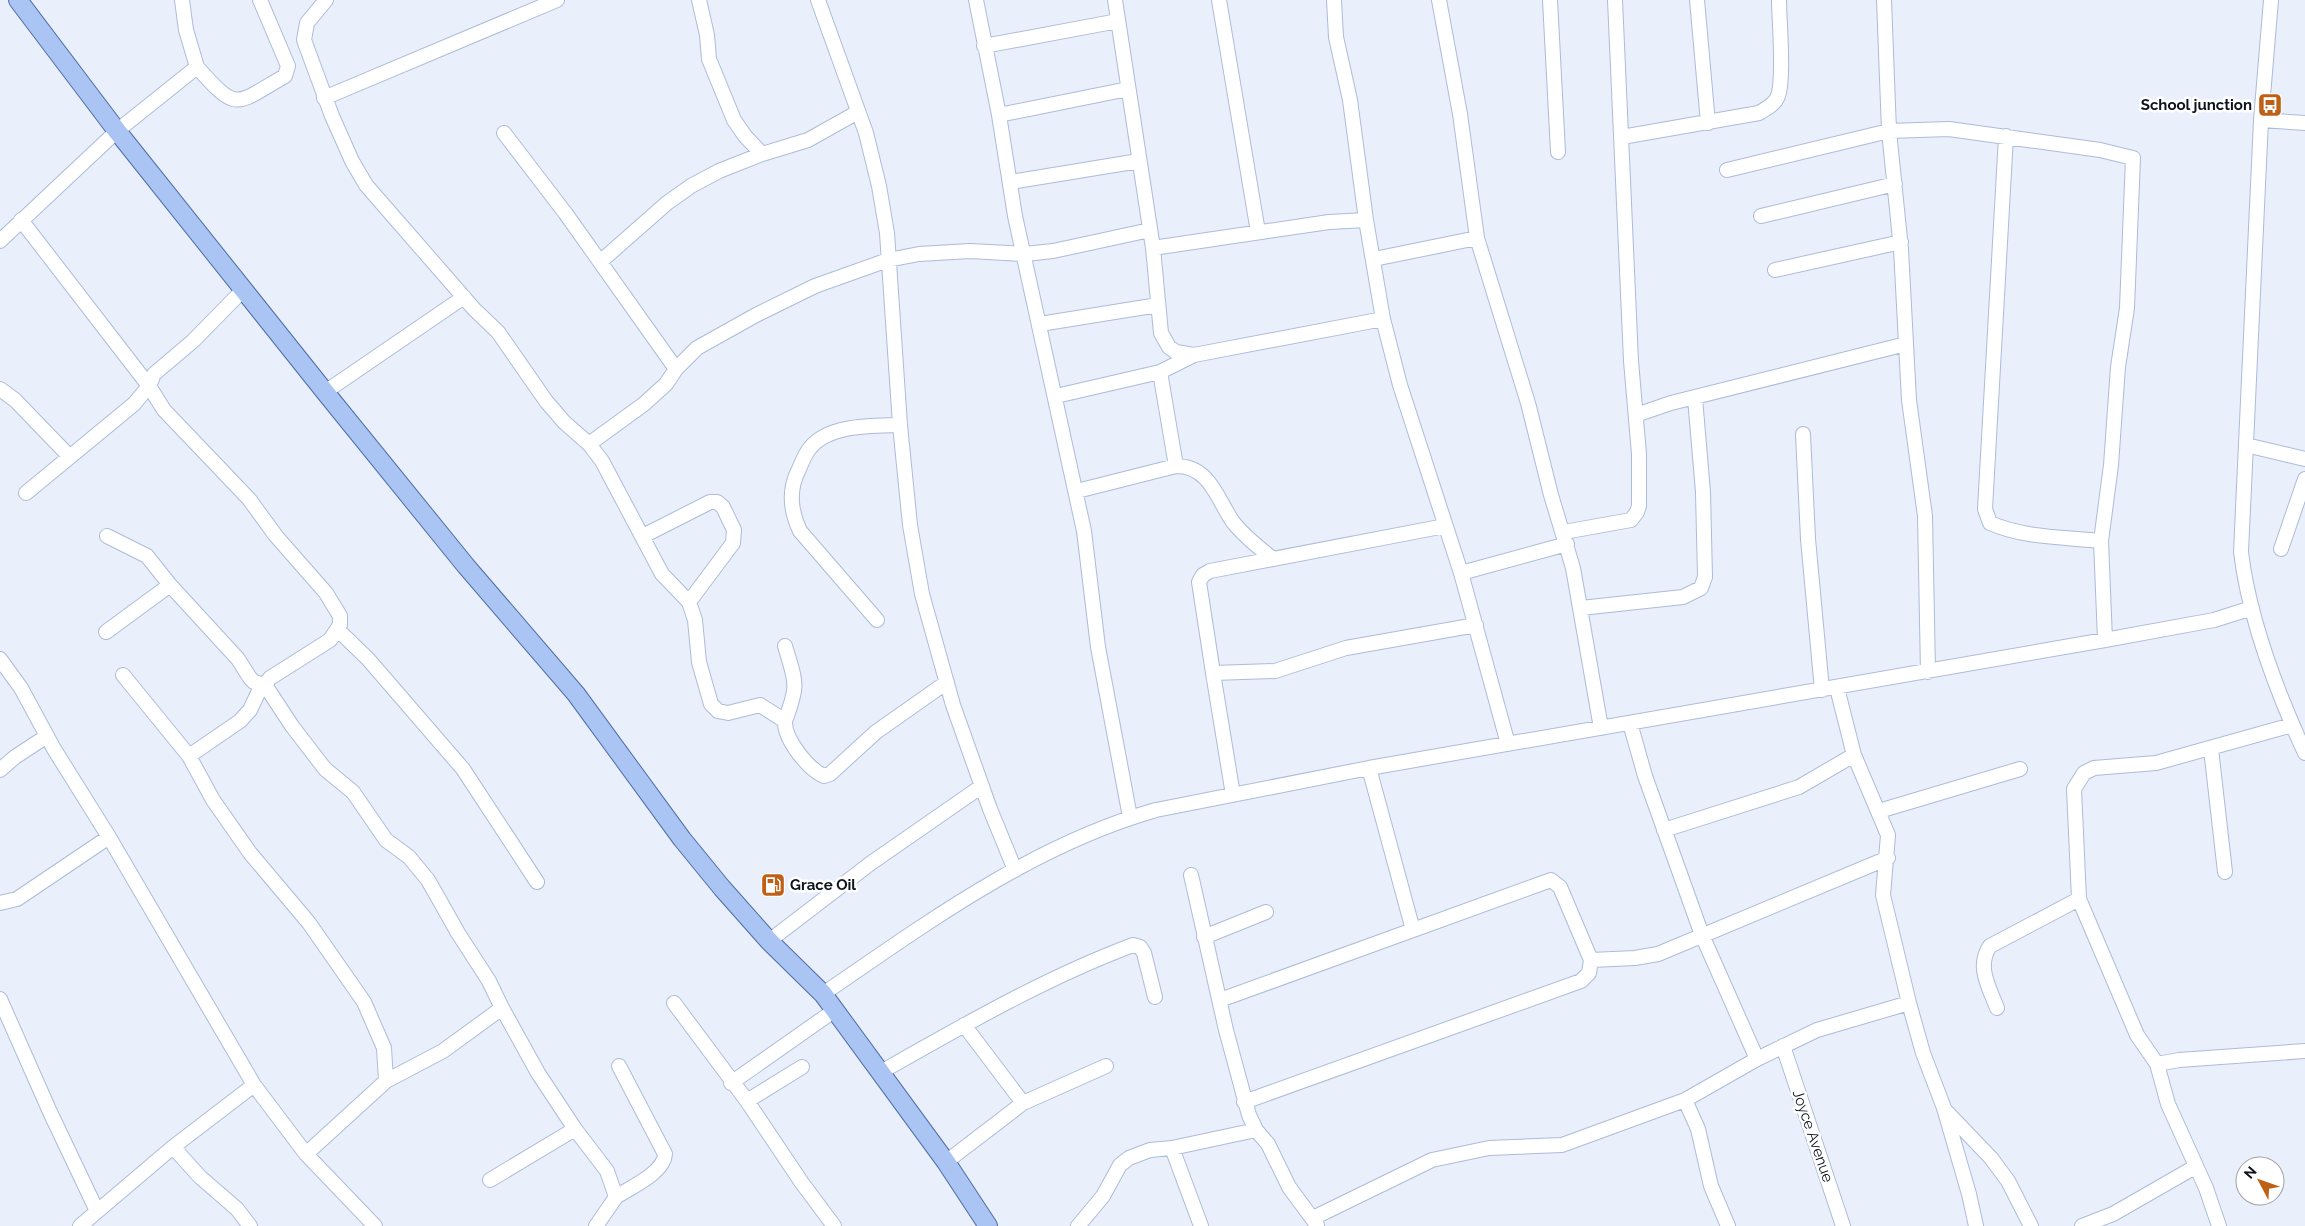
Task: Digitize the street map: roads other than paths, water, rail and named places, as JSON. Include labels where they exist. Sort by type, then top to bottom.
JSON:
[{"type":"main road","points":[[18,0],[117,131],[324,392],[466,566],[576,694],[682,839],[769,941],[823,994],[946,1162],[988,1226]]},
{"type":"street","points":[[182,0],[186,30],[197,67],[230,100],[239,100],[249,96],[285,76],[288,66],[260,0]]},
{"type":"street","points":[[326,0],[307,23],[304,40],[324,98],[352,161],[366,185],[464,297],[498,332],[546,401],[564,422],[589,444],[602,461],[662,574],[689,602],[695,620],[699,662],[709,699],[715,709],[728,713],[760,706],[785,721]]},
{"type":"street","points":[[324,98],[557,0]]},
{"type":"street","points":[[699,0],[707,35],[709,59],[734,120],[745,136],[762,154]]},
{"type":"street","points":[[818,0],[866,133],[879,186],[887,233],[900,425],[910,525],[922,594],[947,682],[982,786],[1015,870]]},
{"type":"street","points":[[976,0],[1011,182],[1013,210],[1025,254],[1084,530],[1098,647],[1130,817]]},
{"type":"street","points":[[1115,0],[1153,248],[1161,333],[1165,341],[1176,352],[1194,356]]},
{"type":"street","points":[[1219,0],[1258,232]]},
{"type":"street","points":[[1334,0],[1336,37],[1350,100],[1366,220],[1383,318],[1400,385],[1461,573],[1508,744]]},
{"type":"street","points":[[1439,0],[1463,133],[1477,238],[1528,403],[1551,495],[1565,538],[1581,608],[1601,728]]},
{"type":"street","points":[[1550,0],[1558,152]]},
{"type":"street","points":[[1461,573],[1565,538],[1631,520],[1638,512],[1639,454],[1631,361],[1615,0]]},
{"type":"street","points":[[1697,0],[1708,123]]},
{"type":"street","points":[[1622,136],[1759,113],[1775,102],[1779,96],[1778,0]]},
{"type":"street","points":[[1884,0],[1890,131],[1901,242],[1909,400],[1925,516],[1928,672]]},
{"type":"street","points":[[2271,0],[2261,120],[2241,552],[2252,608],[2292,725],[2305,754]]},
{"type":"street","points":[[984,46],[1118,21]]},
{"type":"street","points":[[0,240],[117,131],[197,67]]},
{"type":"street","points":[[999,115],[1128,89]]},
{"type":"street","points":[[600,262],[667,203],[719,171],[762,154],[808,140],[858,112]]},
{"type":"street","points":[[2261,120],[2305,123]]},
{"type":"street","points":[[1727,170],[1890,131],[1949,129],[2100,150],[2133,158],[2127,308],[2118,367],[2111,465],[2101,541],[2105,640]]},
{"type":"street","points":[[504,133],[600,262],[676,369]]},
{"type":"street","points":[[2006,136],[1985,509],[1990,523],[2002,528],[2025,533],[2101,541]]},
{"type":"street","points":[[1011,182],[1139,161]]},
{"type":"street","points":[[1762,216],[1895,184]]},
{"type":"street","points":[[21,220],[150,386],[164,410],[249,500],[276,536],[326,593],[340,616],[338,630],[321,647],[282,670],[264,685],[250,710],[240,721],[189,756]]},
{"type":"street","points":[[1153,248],[1329,222],[1366,220]]},
{"type":"street","points":[[589,444],[644,404],[666,384],[676,369],[696,348],[756,315],[815,286],[888,260],[926,254],[970,251],[1025,254],[1053,251],[1150,230]]},
{"type":"street","points":[[1374,259],[1477,238]]},
{"type":"street","points":[[1775,270],[1901,242]]},
{"type":"street","points":[[26,493],[107,428],[150,386],[154,374],[193,341],[243,290]]},
{"type":"street","points":[[324,392],[464,297]]},
{"type":"street","points":[[1040,324],[1158,305]]},
{"type":"street","points":[[1056,396],[1160,372],[1194,356],[1383,318]]},
{"type":"street","points":[[1636,415],[1659,406],[1906,344]]},
{"type":"street","points":[[1160,372],[1176,466]]},
{"type":"street","points":[[0,390],[15,400],[70,458]]},
{"type":"street","points":[[1581,608],[1683,596],[1697,592],[1704,583],[1703,492],[1695,398]]},
{"type":"street","points":[[877,620],[800,531],[792,516],[792,486],[793,479],[804,458],[810,448],[820,439],[851,428],[900,425]]},
{"type":"street","points":[[1803,434],[1808,538],[1822,690]]},
{"type":"street","points":[[2246,445],[2305,460]]},
{"type":"street","points":[[1076,491],[1176,466],[1186,466],[1205,476],[1234,523],[1273,559]]},
{"type":"street","points":[[2281,549],[2305,479]]},
{"type":"street","points":[[643,536],[710,502],[717,502],[723,507],[734,530],[733,543],[689,602]]},
{"type":"street","points":[[1233,794],[1199,582],[1203,575],[1210,571],[1445,526]]},
{"type":"street","points":[[107,536],[147,556],[170,585],[238,659],[250,678],[254,682],[264,685],[325,769],[353,792],[386,840],[409,857],[428,880],[489,981],[538,1073],[575,1129],[607,1171],[616,1197]]},
{"type":"street","points":[[106,632],[170,585]]},
{"type":"street","points":[[823,994],[908,936],[1015,870],[1075,838],[1130,817],[1233,794],[1369,768],[1837,688],[2214,620],[2252,608]]},
{"type":"street","points":[[1213,673],[1275,670],[1346,648],[1476,625]]},
{"type":"street","points":[[338,630],[368,659],[463,769],[538,882]]},
{"type":"street","points":[[785,646],[796,684],[796,693],[785,721],[788,739],[817,773],[824,776],[830,774],[876,732],[947,682]]},
{"type":"street","points":[[0,659],[21,688],[47,736],[254,1085],[306,1154],[376,1226]]},
{"type":"street","points":[[124,675],[189,756],[213,800],[250,853],[310,923],[364,1002],[384,1048],[386,1081]]},
{"type":"street","points":[[1837,688],[1854,755],[1888,835],[1888,858],[1882,886],[1883,895],[1923,1053],[1944,1108],[1969,1194],[1976,1226]]},
{"type":"street","points":[[1630,723],[1664,830],[1702,935],[1757,1059]]},
{"type":"street","points":[[2219,1226],[2206,1188],[2168,1104],[2157,1064],[2137,1035],[2079,899],[2074,789],[2078,780],[2094,768],[2156,763],[2292,725]]},
{"type":"street","points":[[0,770],[15,757],[47,736]]},
{"type":"street","points":[[2211,749],[2225,872]]},
{"type":"street","points":[[1664,830],[1799,787],[1854,755]]},
{"type":"street","points":[[1369,768],[1413,930]]},
{"type":"street","points":[[1879,811],[2020,769]]},
{"type":"street","points":[[769,941],[871,863],[982,786]]},
{"type":"street","points":[[0,903],[17,899],[109,838]]},
{"type":"street","points":[[1591,960],[1646,957],[1888,858]]},
{"type":"street","points":[[1190,875],[1244,1102],[1256,1130],[1268,1144],[1289,1188],[1315,1222],[1432,1160],[1489,1148],[1562,1145],[1685,1100],[1757,1059],[1817,1030],[1909,1003]]},
{"type":"street","points":[[1220,1000],[1551,880],[1560,886],[1591,960],[1588,973],[1581,981],[1244,1102]]},
{"type":"street","points":[[1996,1008],[1984,972],[1984,955],[1990,946],[2079,899]]},
{"type":"street","points":[[1204,937],[1266,912]]},
{"type":"street","points":[[881,1072],[964,1025],[1092,960],[1133,945],[1140,947],[1144,953],[1155,997]]},
{"type":"street","points":[[0,999],[50,1112],[97,1211]]},
{"type":"street","points":[[674,1003],[747,1101],[802,1183],[834,1226]]},
{"type":"street","points":[[306,1154],[386,1081],[443,1051],[502,1008]]},
{"type":"street","points":[[732,1083],[835,1010]]},
{"type":"street","points":[[964,1025],[1023,1103]]},
{"type":"street","name":"Joyce Avenue","points":[[1783,1046],[1844,1226]]},
{"type":"street","points":[[2157,1064],[2179,1060],[2305,1051]]},
{"type":"street","points":[[596,1226],[616,1197],[659,1168],[664,1159],[664,1154],[619,1066]]},
{"type":"street","points":[[946,1162],[1023,1103],[1106,1066]]},
{"type":"street","points":[[747,1101],[802,1067]]},
{"type":"street","points":[[80,1226],[173,1147],[254,1085]]},
{"type":"street","points":[[1685,1100],[1698,1129],[1711,1186],[1728,1226]]},
{"type":"street","points":[[1944,1108],[1991,1158],[2008,1181],[2031,1226]]},
{"type":"street","points":[[490,1180],[575,1129]]},
{"type":"street","points":[[1078,1226],[1103,1196],[1123,1161],[1150,1150],[1172,1148],[1256,1130]]},
{"type":"street","points":[[173,1147],[204,1180],[237,1209],[250,1226]]},
{"type":"street","points":[[1172,1148],[1201,1226]]},
{"type":"street","points":[[2082,1226],[2114,1220],[2195,1167]]},
{"type":"place","name":"School junction","points":[[2270,105]]},
{"type":"place","name":"Grace Oil","points":[[773,885]]}]
